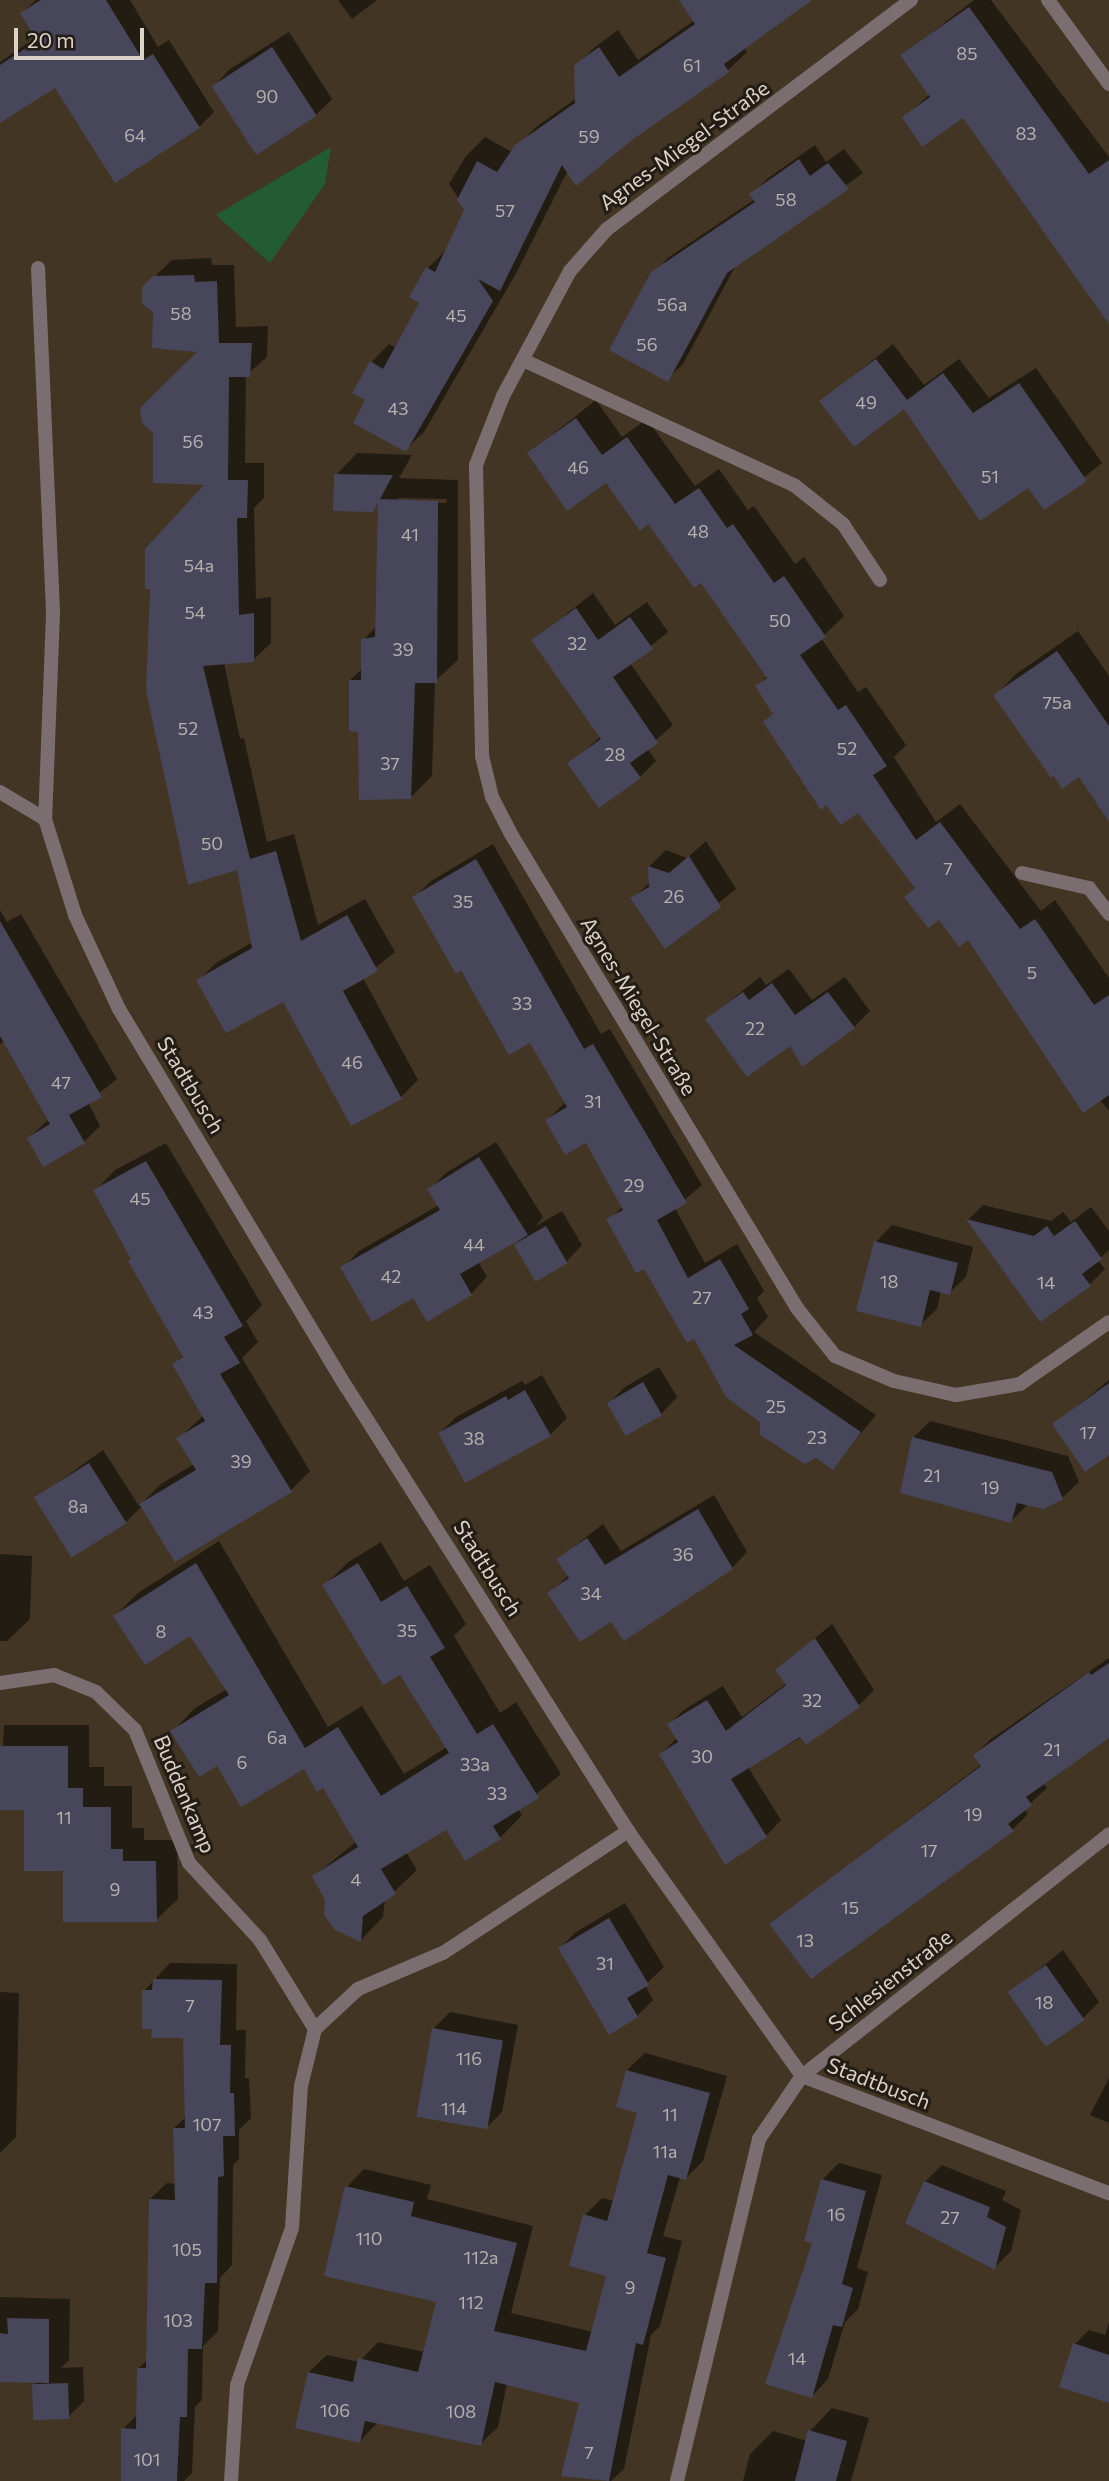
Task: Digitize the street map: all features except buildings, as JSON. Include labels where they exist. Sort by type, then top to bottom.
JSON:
[{"type":"street","name":"Agnes-Miegel-Straße","points":[[912,0],[607,229],[570,271],[503,396],[476,465],[482,756],[492,797],[797,1308],[835,1356],[894,1381],[956,1395],[1020,1384],[1109,1322]]},
{"type":"street","points":[[1048,0],[1109,84]]},
{"type":"street","name":"Stadtbusch","points":[[38,268],[53,614],[45,819],[75,915],[120,1009],[347,1388],[628,1831],[802,2076],[1109,2193]]},
{"type":"street","points":[[523,360],[794,485],[843,524],[880,580]]},
{"type":"street","points":[[0,792],[45,819]]},
{"type":"street","points":[[1022,873],[1088,888],[1109,914]]},
{"type":"street","name":"Buddenkamp","points":[[0,1683],[54,1675],[96,1692],[135,1730],[189,1863],[260,1940],[315,2029]]},
{"type":"street","points":[[231,2481],[237,2385],[292,2228],[301,2086],[315,2029],[358,1989],[443,1953],[628,1831]]},
{"type":"street","name":"Schlesienstraße","points":[[677,2481],[759,2139],[802,2076],[1109,1835]]},
{"type":"green space","points":[[331,147],[325,184],[270,263],[216,215]]}]
